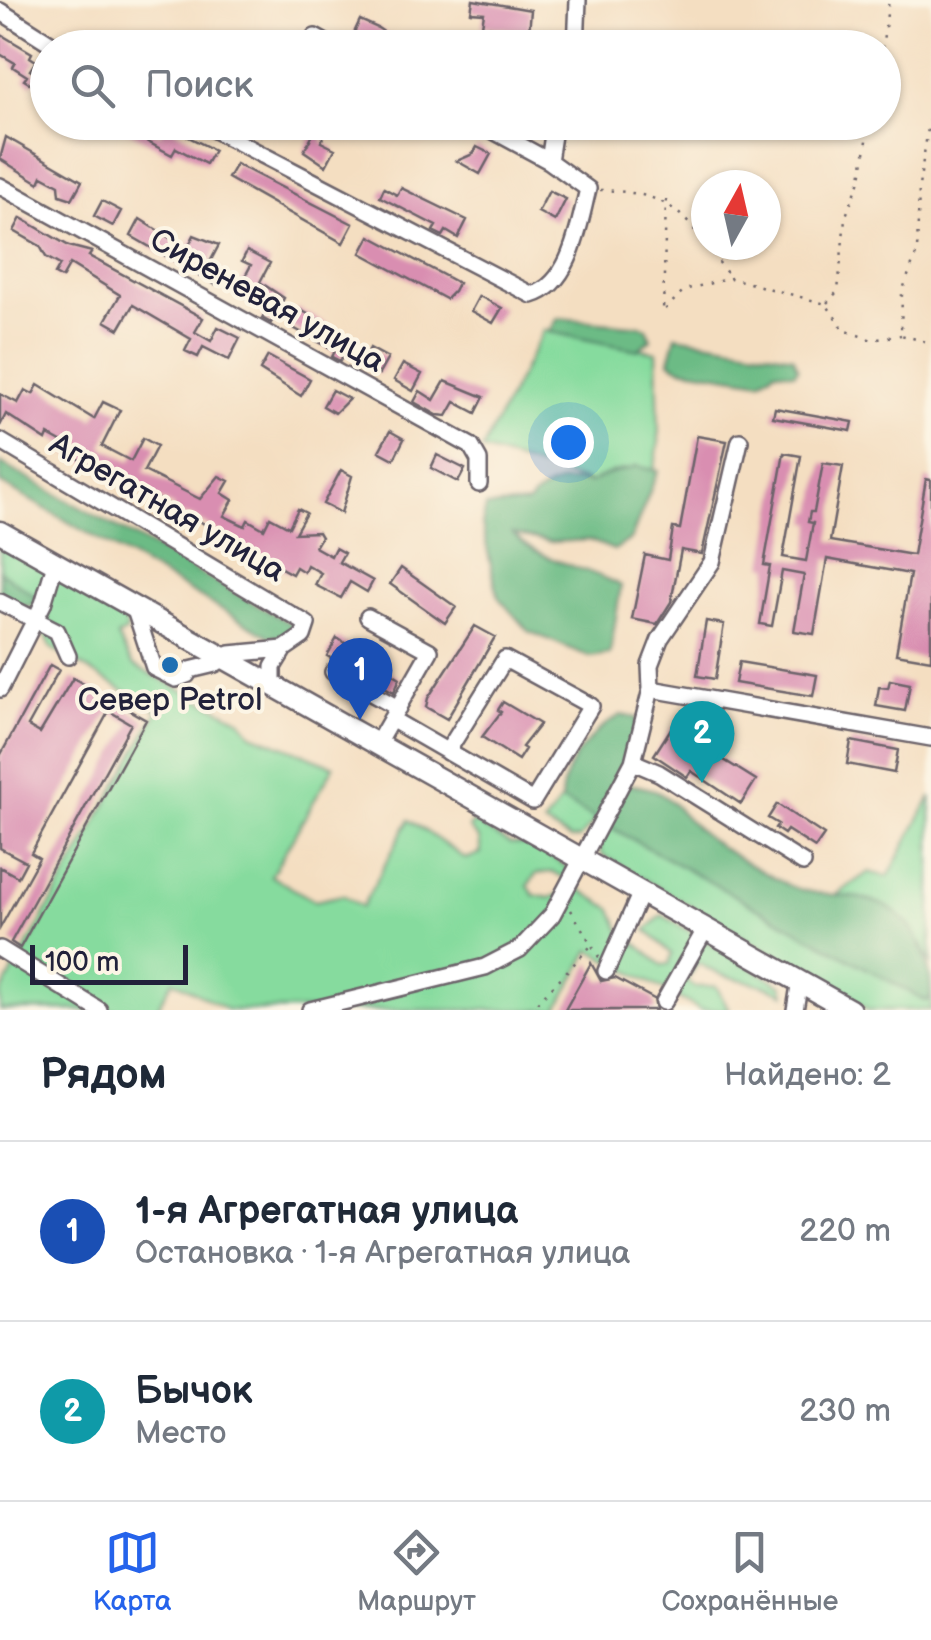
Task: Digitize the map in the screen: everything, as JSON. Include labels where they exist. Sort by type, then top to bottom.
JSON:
[{"type":"main road","points":[[0,532],[850,1010]]},
{"type":"street","points":[[577,30],[578,0]]},
{"type":"street","points":[[0,11],[30,30]]},
{"type":"street","points":[[233,140],[520,294],[541,293],[558,276],[575,238],[588,189],[549,161],[510,140]]},
{"type":"street","points":[[549,161],[552,140]]},
{"type":"street","name":"Сиреневая улица","points":[[0,186],[472,446],[479,460],[479,484]]},
{"type":"street","name":"Агрегатная улица","points":[[0,441],[306,621],[303,636],[284,649]]},
{"type":"street","points":[[310,1010],[509,957],[540,928],[564,895],[633,762],[651,689],[650,666],[660,639],[712,562],[740,441]]},
{"type":"street","points":[[0,690],[35,619],[55,564]]},
{"type":"street","points":[[0,602],[62,638],[68,656]]},
{"type":"street","points":[[134,607],[154,668],[176,679],[225,657],[284,649]]},
{"type":"street","points":[[368,617],[430,651],[377,744]]},
{"type":"street","points":[[273,685],[274,667],[284,649]]},
{"type":"street","points":[[333,672],[448,752],[532,801],[591,706],[505,659],[448,752]]},
{"type":"street","points":[[651,689],[931,738]]},
{"type":"street","points":[[633,762],[659,773],[803,863]]},
{"type":"street","points":[[608,969],[641,892]]},
{"type":"street","points":[[664,1002],[706,928]]},
{"type":"street","points":[[0,949],[99,1010]]},
{"type":"street","points":[[796,1010],[800,980]]},
{"type":"path","points":[[885,30],[889,0]]},
{"type":"path","points":[[900,336],[902,292],[917,252],[919,186],[931,109]]},
{"type":"path","points":[[826,304],[838,291],[845,218],[861,178],[867,140]]},
{"type":"path","points":[[588,189],[634,191],[666,200],[731,278]]},
{"type":"path","points":[[666,200],[664,312],[684,290],[731,278],[826,304],[844,330],[872,340],[900,336],[931,342]]},
{"type":"path","points":[[564,895],[590,947],[608,969]]},
{"type":"path","points":[[530,1010],[590,947]]},
{"type":"green space","points":[[558,318],[641,326],[647,328],[651,339],[638,350],[549,332]]},
{"type":"green space","points":[[544,330],[657,352],[659,442],[654,470],[621,471],[591,483],[482,450]]},
{"type":"green space","points":[[676,336],[793,356],[798,368],[794,373],[775,370],[761,381],[680,368],[669,361]]},
{"type":"green space","points":[[0,463],[299,628],[286,637],[270,637],[0,483]]},
{"type":"green space","points":[[636,466],[658,471],[631,539],[614,550],[589,540],[551,542],[513,534],[538,552],[621,586],[610,654],[590,657],[528,631],[498,597],[482,525],[486,507],[528,504],[541,491],[556,484],[591,483]]},
{"type":"green space","points":[[0,544],[123,612],[127,631],[117,637],[133,665],[241,720],[252,734],[334,766],[271,876],[315,901],[343,895],[362,907],[409,820],[466,859],[481,853],[479,839],[469,828],[473,822],[510,844],[533,845],[568,868],[569,880],[551,872],[536,874],[528,886],[534,895],[550,898],[576,887],[612,909],[621,931],[662,965],[669,964],[672,954],[646,930],[662,915],[783,986],[785,994],[719,974],[699,963],[686,981],[695,987],[716,986],[729,1010],[701,1010],[590,950],[557,1010],[228,1010],[173,980],[156,1010],[0,1010],[0,995],[158,711],[51,648],[34,605],[36,597],[0,571]]},
{"type":"green space","points":[[0,571],[36,597],[34,605],[24,607],[0,598]]},
{"type":"green space","points":[[621,715],[637,718],[634,746],[614,783],[660,793],[708,838],[788,885],[874,901],[897,914],[921,945],[931,997],[926,1001],[561,800],[567,774],[581,750]]},
{"type":"green space","points":[[931,797],[931,965],[921,943],[837,894],[869,872],[888,877]]},
{"type":"green space","points":[[561,800],[597,818],[579,839],[570,839],[544,824]]},
{"type":"green space","points":[[608,824],[926,1001],[931,997],[931,1010],[869,1010],[601,854],[599,840]]},
{"type":"building","points":[[473,0],[531,10],[529,30],[482,26],[484,13],[471,12]]},
{"type":"building","points":[[360,20],[381,30],[355,30]]},
{"type":"building","points":[[0,34],[30,52],[30,84],[24,80],[27,76],[13,67],[15,63],[0,54]]},
{"type":"building","points":[[6,137],[82,181],[72,199],[60,195],[59,185],[42,176],[39,183],[0,159]]},
{"type":"building","points":[[144,140],[194,140],[214,150],[206,164],[176,148],[172,155]]},
{"type":"building","points":[[310,140],[322,140],[335,149],[326,166],[304,151]]},
{"type":"building","points":[[477,147],[491,154],[480,174],[457,161],[473,154]]},
{"type":"building","points":[[236,164],[353,224],[343,243],[228,178]]},
{"type":"building","points":[[384,188],[397,195],[401,188],[467,220],[458,238],[446,231],[443,236],[433,231],[436,226],[380,197]]},
{"type":"building","points":[[549,191],[566,199],[555,221],[538,212]]},
{"type":"building","points":[[102,201],[121,211],[113,226],[94,216]]},
{"type":"building","points":[[21,218],[69,246],[92,252],[89,256],[203,318],[195,332],[211,341],[218,327],[240,338],[229,360],[203,347],[198,357],[185,351],[191,339],[133,305],[119,329],[105,321],[120,295],[70,264],[62,278],[55,274],[60,265],[46,257],[40,246],[14,231]]},
{"type":"building","points":[[140,219],[187,249],[194,235],[219,245],[210,262],[222,269],[214,284],[131,236]]},
{"type":"building","points":[[370,236],[458,283],[454,291],[446,299],[361,253]]},
{"type":"building","points":[[247,251],[270,263],[260,282],[284,298],[271,323],[262,318],[267,310],[236,293],[251,265],[242,261]]},
{"type":"building","points":[[479,296],[502,308],[493,323],[471,311]]},
{"type":"building","points":[[297,308],[352,338],[340,361],[332,357],[335,351],[288,325]]},
{"type":"building","points":[[370,348],[388,358],[379,374],[362,363]]},
{"type":"building","points":[[268,356],[310,379],[301,396],[260,370]]},
{"type":"building","points":[[403,364],[422,374],[413,391],[394,380]]},
{"type":"building","points":[[445,381],[484,397],[476,413],[455,402],[447,416],[437,415],[414,402],[420,391],[434,400]]},
{"type":"building","points":[[38,385],[94,419],[103,402],[120,410],[102,446],[131,461],[143,438],[157,446],[144,471],[200,499],[219,476],[229,481],[222,493],[233,500],[224,516],[245,526],[248,520],[264,529],[270,517],[289,527],[298,509],[306,513],[295,533],[318,532],[321,537],[315,547],[331,556],[335,548],[344,553],[339,562],[373,581],[367,592],[350,582],[341,598],[315,585],[321,573],[307,565],[304,572],[296,567],[292,574],[241,546],[237,553],[230,549],[234,541],[192,517],[173,513],[175,509],[170,505],[63,451],[66,445],[48,435],[46,440],[6,414],[0,426],[0,394],[18,403],[25,390],[33,394]]},
{"type":"building","points":[[332,390],[349,399],[335,413],[323,406]]},
{"type":"building","points":[[775,408],[853,422],[851,431],[773,417]]},
{"type":"building","points":[[390,431],[404,439],[394,459],[379,451]]},
{"type":"building","points":[[697,436],[727,441],[702,554],[681,550],[671,602],[657,624],[632,619],[645,555],[668,560],[673,528],[680,529]]},
{"type":"building","points":[[784,453],[801,456],[783,557],[806,561],[813,523],[808,522],[810,512],[814,512],[823,463],[843,466],[830,541],[913,555],[926,479],[931,480],[931,660],[896,654],[910,574],[827,559],[814,634],[794,631],[804,575],[782,571],[772,626],[760,624],[770,566],[764,565]]},
{"type":"building","points":[[437,455],[465,469],[458,482],[431,468]]},
{"type":"building","points":[[341,470],[352,476],[341,513],[323,504]]},
{"type":"building","points":[[401,568],[456,607],[445,623],[390,584]]},
{"type":"building","points":[[706,621],[724,624],[715,679],[697,676]]},
{"type":"building","points":[[475,626],[495,637],[447,719],[426,707],[428,698]]},
{"type":"building","points":[[337,638],[400,678],[394,692],[327,656]]},
{"type":"building","points":[[739,662],[817,675],[813,696],[735,683]]},
{"type":"building","points":[[50,665],[59,670],[28,726],[40,733],[73,678],[146,720],[20,948],[11,942],[131,724],[109,711],[31,853],[39,858],[0,928],[0,867],[18,877],[26,862],[0,848],[0,756]]},
{"type":"building","points":[[890,680],[910,684],[905,711],[876,706],[879,687],[888,688]]},
{"type":"building","points":[[503,702],[540,724],[522,747],[525,749],[518,760],[482,737],[501,712],[498,710]]},
{"type":"building","points":[[700,725],[709,731],[700,745],[756,780],[741,804],[691,771],[687,777],[654,755],[672,727],[691,739]]},
{"type":"building","points":[[851,741],[898,750],[894,773],[847,764]]},
{"type":"building","points":[[777,804],[824,835],[815,848],[787,830],[784,834],[775,828],[778,824],[768,818]]},
{"type":"building","points":[[591,963],[601,981],[615,978],[654,999],[656,1010],[565,1010]]},
{"type":"place","name":"Север Petrol","points":[[170,665]]},
{"type":"place","name":"1-я Агрегатная улица","points":[[360,720]]},
{"type":"place","name":"Бычок","points":[[702,783]]}]
